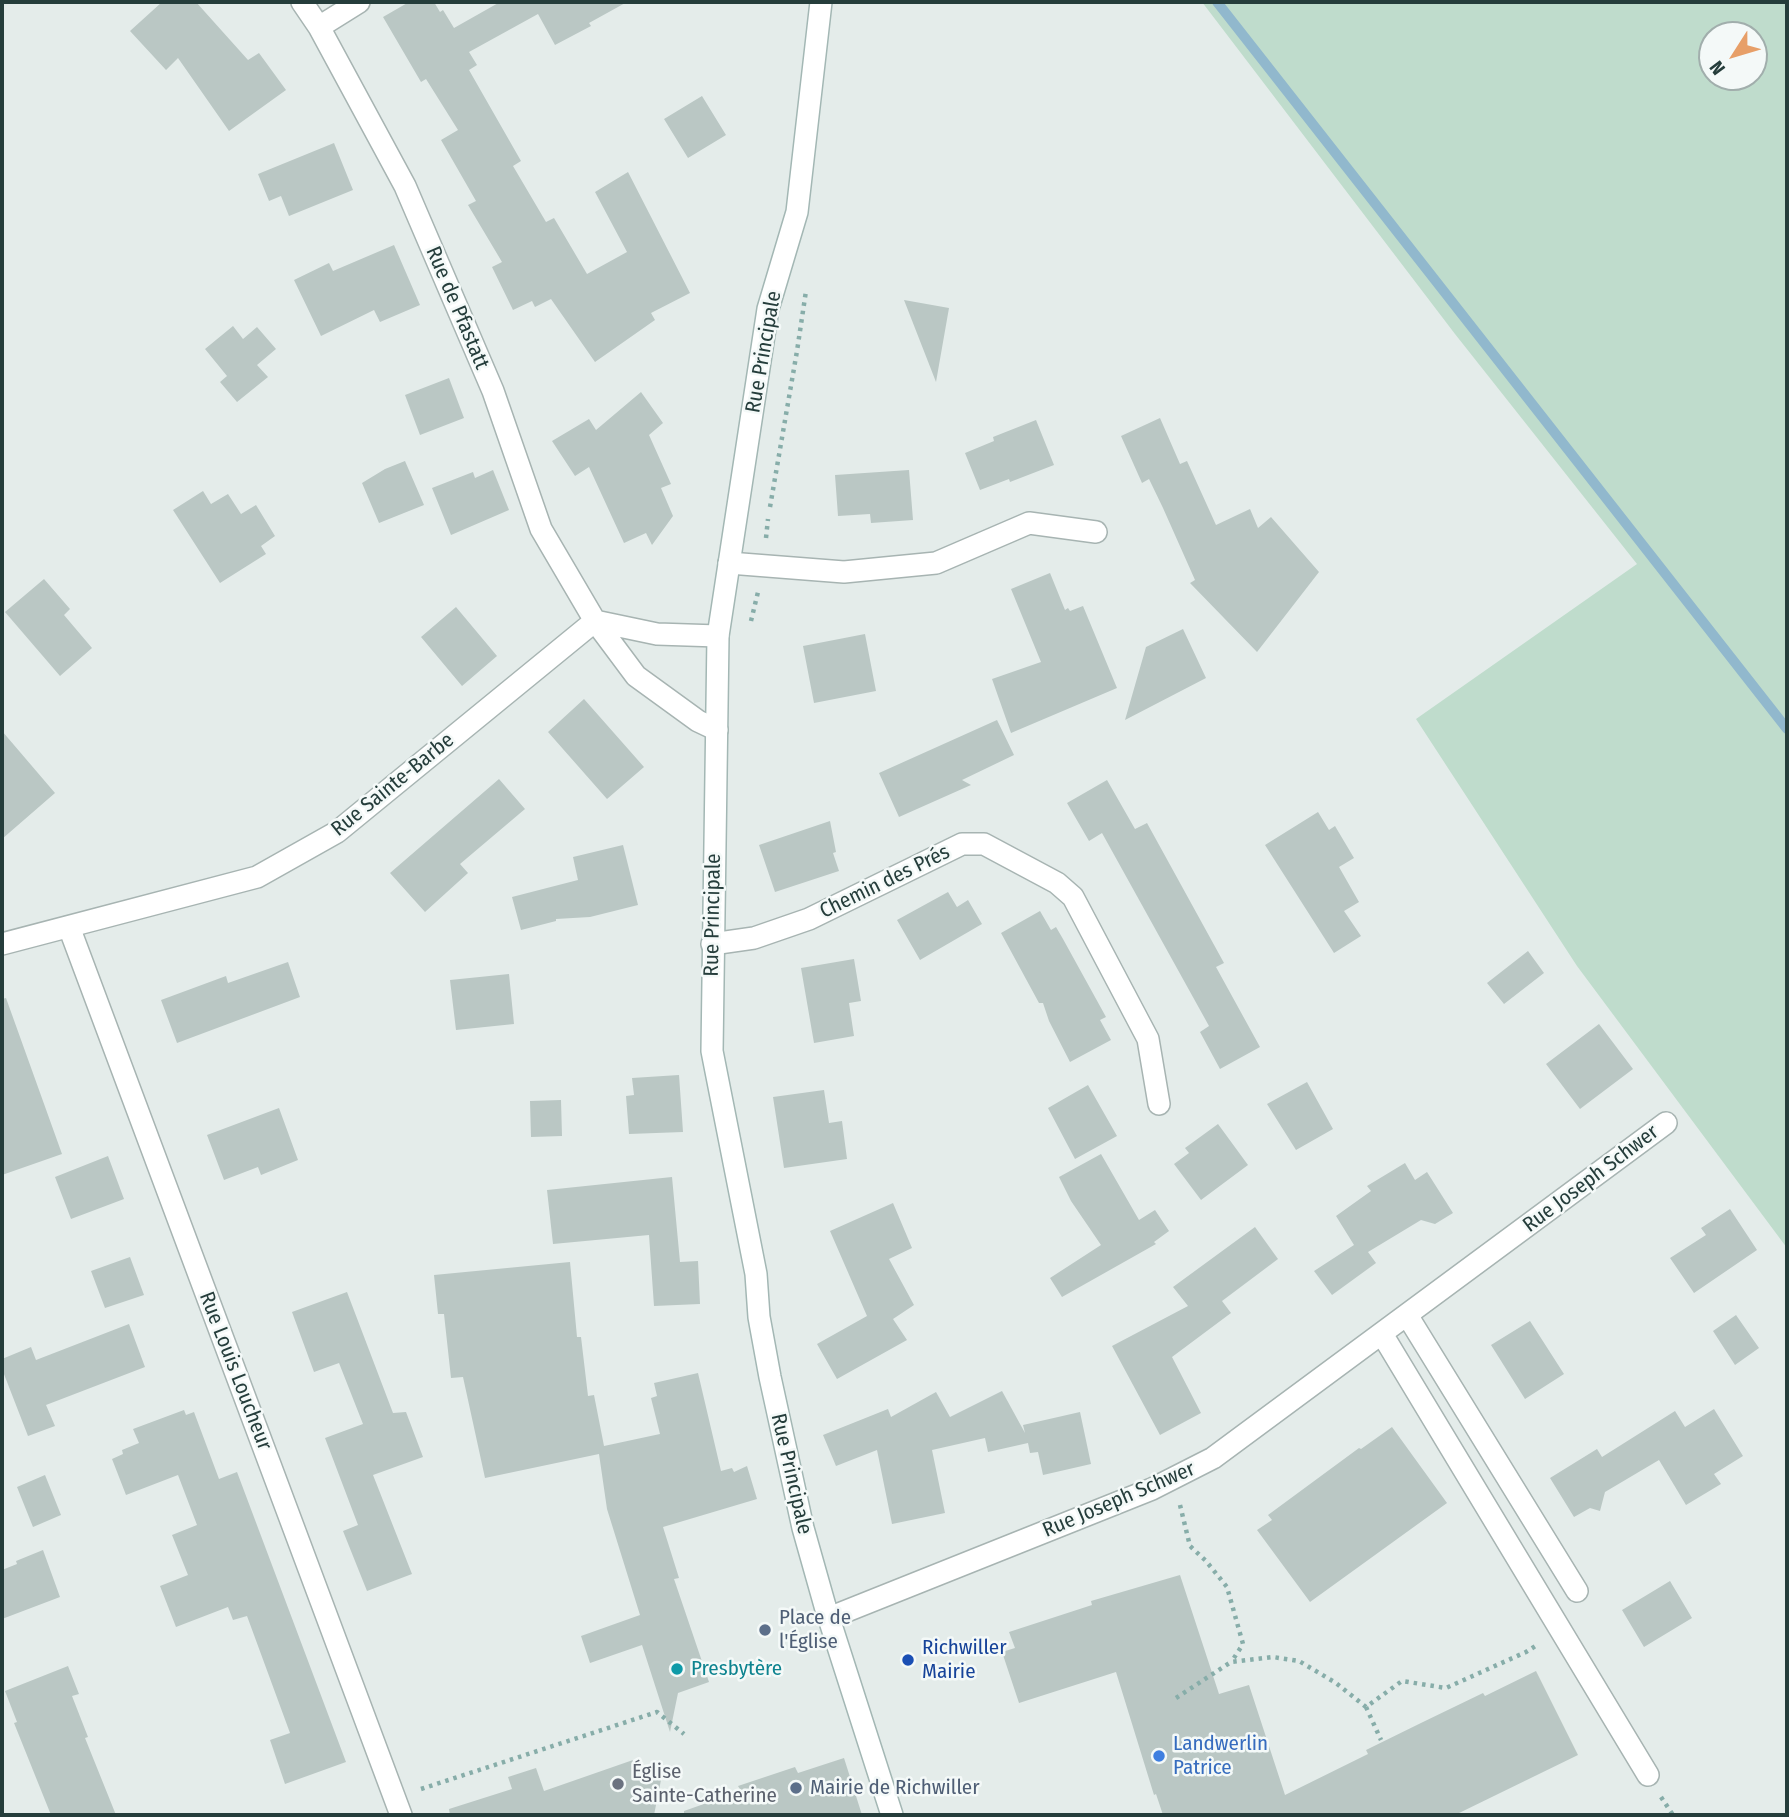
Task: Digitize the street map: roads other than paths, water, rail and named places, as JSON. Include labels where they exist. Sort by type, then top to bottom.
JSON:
[{"type":"street","name":"Rue de Pfastatt","points":[[302,2],[319,27],[405,186],[493,391],[541,530],[595,621],[636,676],[698,721],[718,730]]},
{"type":"street","points":[[319,27],[359,2]]},
{"type":"street","name":"Rue Principale","points":[[821,2],[797,212],[768,309],[718,636],[712,1051],[755,1274],[759,1317],[770,1377],[803,1528],[892,1815]]},
{"type":"street","points":[[729,563],[844,572],[936,563],[1029,523],[1096,532]]},
{"type":"street","points":[[595,621],[657,634],[718,636]]},
{"type":"street","name":"Rue Sainte-Barbe","points":[[2,944],[257,877],[337,832],[595,621]]},
{"type":"street","name":"Chemin des Prés","points":[[712,944],[754,938],[809,919],[962,844],[984,844],[1057,883],[1073,897],[1149,1039],[1159,1104]]},
{"type":"street","name":"Rue Louis Loucheur","points":[[69,927],[398,1806]]},
{"type":"street","name":"Rue Joseph Schwer","points":[[829,1618],[1152,1489],[1213,1458],[1666,1123]]},
{"type":"street","points":[[1407,1315],[1577,1591]]},
{"type":"street","points":[[1382,1334],[1648,1775]]},
{"type":"waterway","points":[[1217,2],[1787,729]]},
{"type":"place","name":"Place de l'Église","points":[[765,1630]]},
{"type":"place","name":"Richwiller Mairie","points":[[908,1660]]},
{"type":"place","name":"Presbytère","points":[[677,1669]]},
{"type":"place","name":"Landwerlin Patrice","points":[[1159,1756]]},
{"type":"place","name":"Église Sainte-Catherine","points":[[618,1784]]},
{"type":"place","name":"Mairie de Richwiller","points":[[796,1788]]}]
